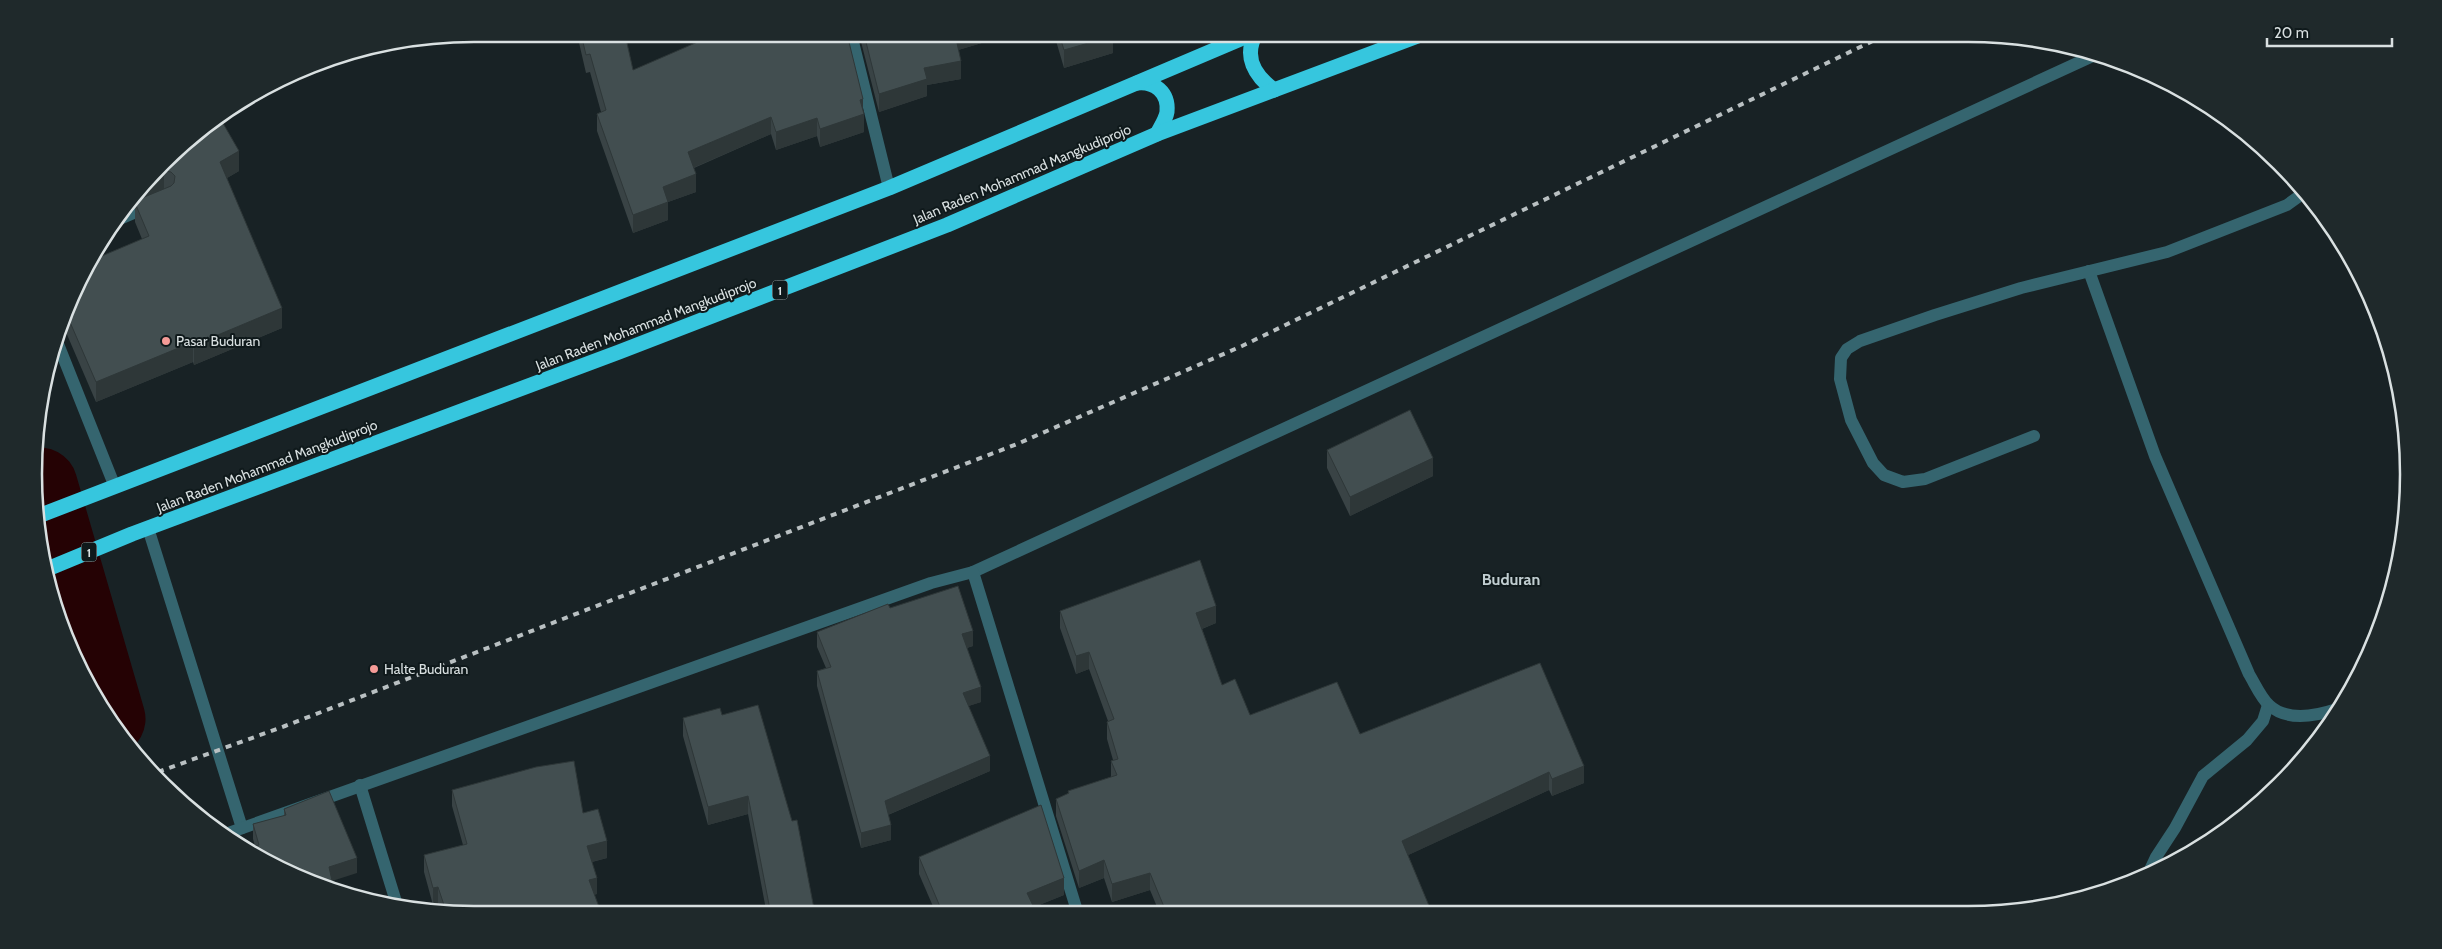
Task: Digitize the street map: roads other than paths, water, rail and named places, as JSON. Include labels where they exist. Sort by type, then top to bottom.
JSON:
[{"type":"highway","points":[[44,514],[889,188],[1233,42]]},
{"type":"highway","points":[[1252,42],[1250,46],[1251,61],[1261,80],[1274,90]]},
{"type":"highway","name":"Jalan Raden Mohammad Mangkudiprojo","points":[[53,567],[132,534],[619,352],[947,225],[1157,134],[1402,42]]},
{"type":"highway","points":[[1133,84],[1147,82],[1154,84],[1164,97],[1167,113],[1157,134]]},
{"type":"street","points":[[853,42],[889,188]]},
{"type":"street","points":[[231,832],[922,586],[973,572],[2086,59]]},
{"type":"street","points":[[2034,436],[1924,478],[1904,482],[1884,475],[1873,463],[1851,420],[1840,379],[1842,358],[1847,350],[1860,341],[2021,288],[2167,252],[2287,204],[2298,197]]},
{"type":"street","points":[[130,215],[158,203]]},
{"type":"street","points":[[2089,271],[2155,456],[2237,648],[2250,674],[2268,705],[2287,715],[2305,716],[2329,711]]},
{"type":"street","points":[[61,351],[112,488]]},
{"type":"street","points":[[148,528],[242,828]]},
{"type":"street","points":[[973,572],[1076,906]]},
{"type":"street","points":[[2153,865],[2203,776],[2247,740],[2263,721],[2268,705]]},
{"type":"street","points":[[360,785],[395,899]]},
{"type":"waterway","points":[[43,494],[99,688]]},
{"type":"railway","points":[[161,771],[285,726],[1017,444],[1242,346],[1870,42]]},
{"type":"place","name":"Pasar Buduran","points":[[166,341]]},
{"type":"place","name":"Halte Buduran","points":[[374,669]]},
{"type":"district","name":"Buduran","points":[[1511,579]]}]
